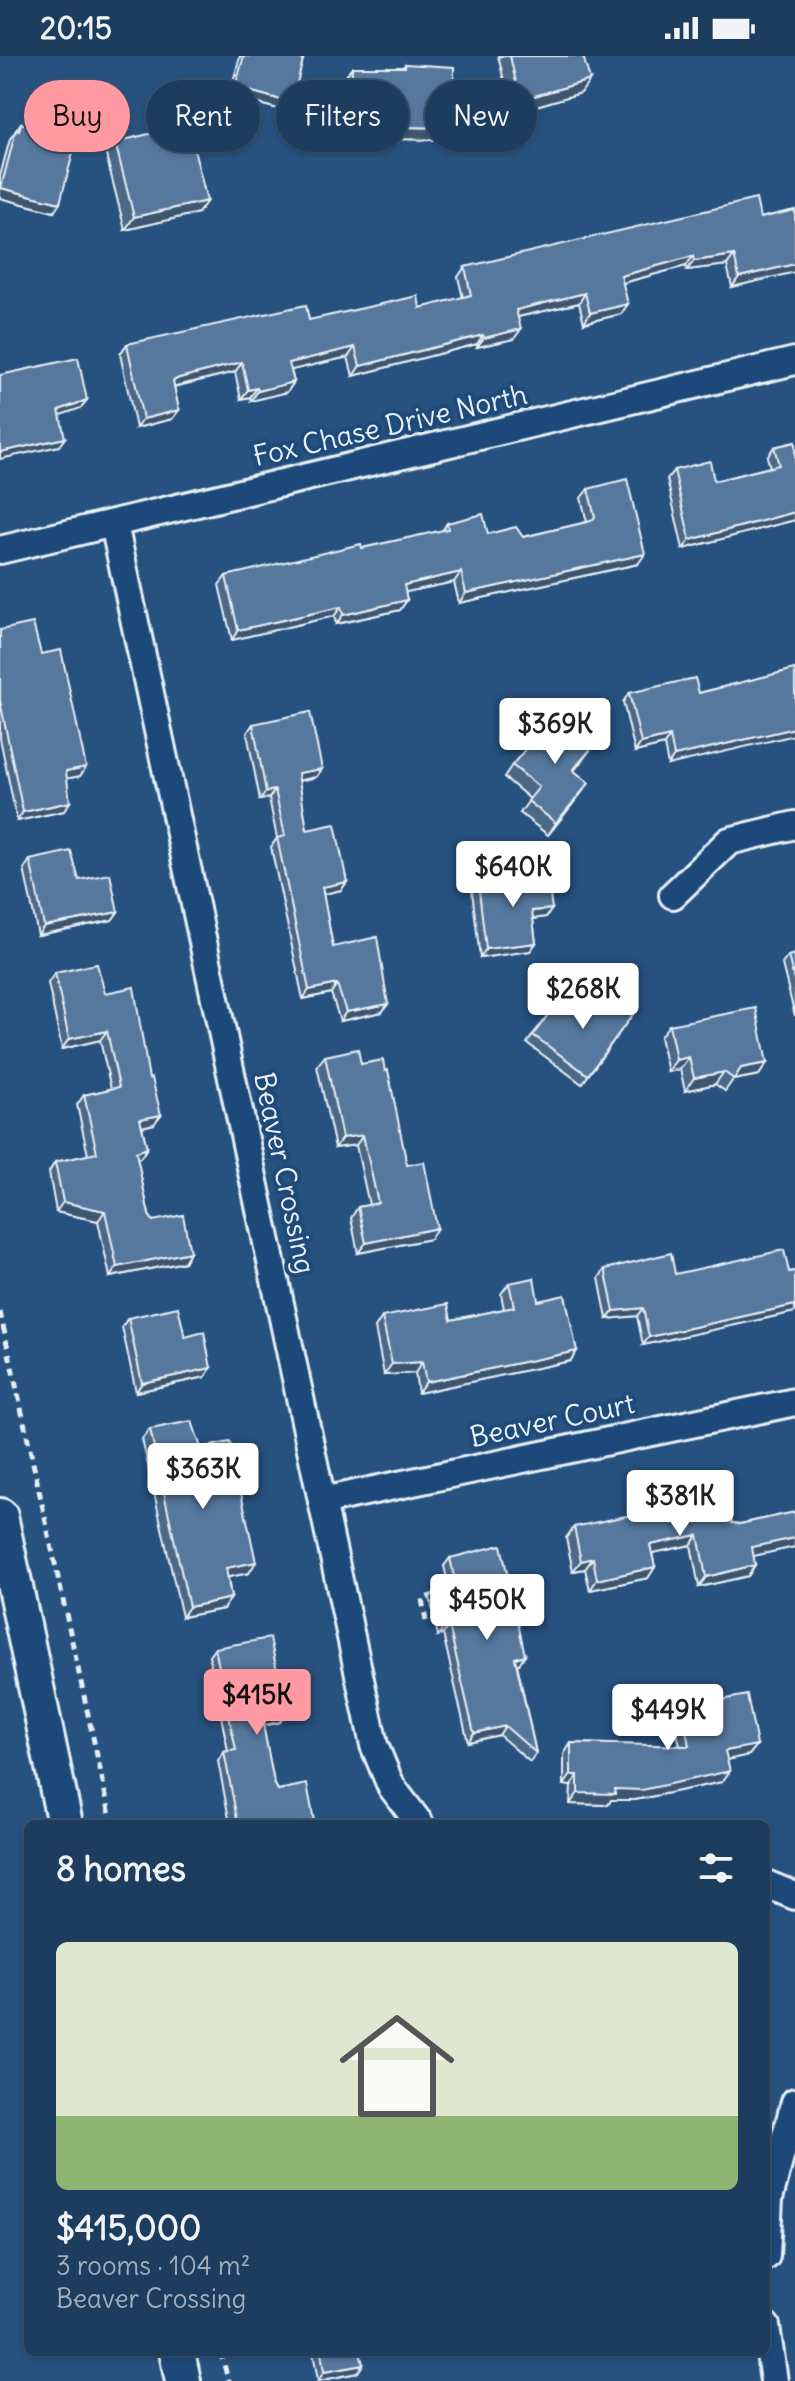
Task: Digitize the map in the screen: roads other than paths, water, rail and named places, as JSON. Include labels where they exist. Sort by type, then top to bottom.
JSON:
[{"type":"street","name":"Fox Chase Drive North","points":[[0,550],[795,361]]},
{"type":"street","name":"Beaver Crossing","points":[[114,524],[374,1745],[391,1786],[417,1820]]},
{"type":"street","points":[[673,895],[729,841],[795,825]]},
{"type":"street","name":"Beaver Court","points":[[322,1501],[795,1402]]},
{"type":"street","points":[[0,1516],[64,1820]]},
{"type":"street","points":[[770,1886],[795,1896]]},
{"type":"street","points":[[770,2194],[795,2102]]},
{"type":"street","points":[[178,2356],[183,2381]]},
{"type":"street","points":[[769,2356],[772,2381]]}]
